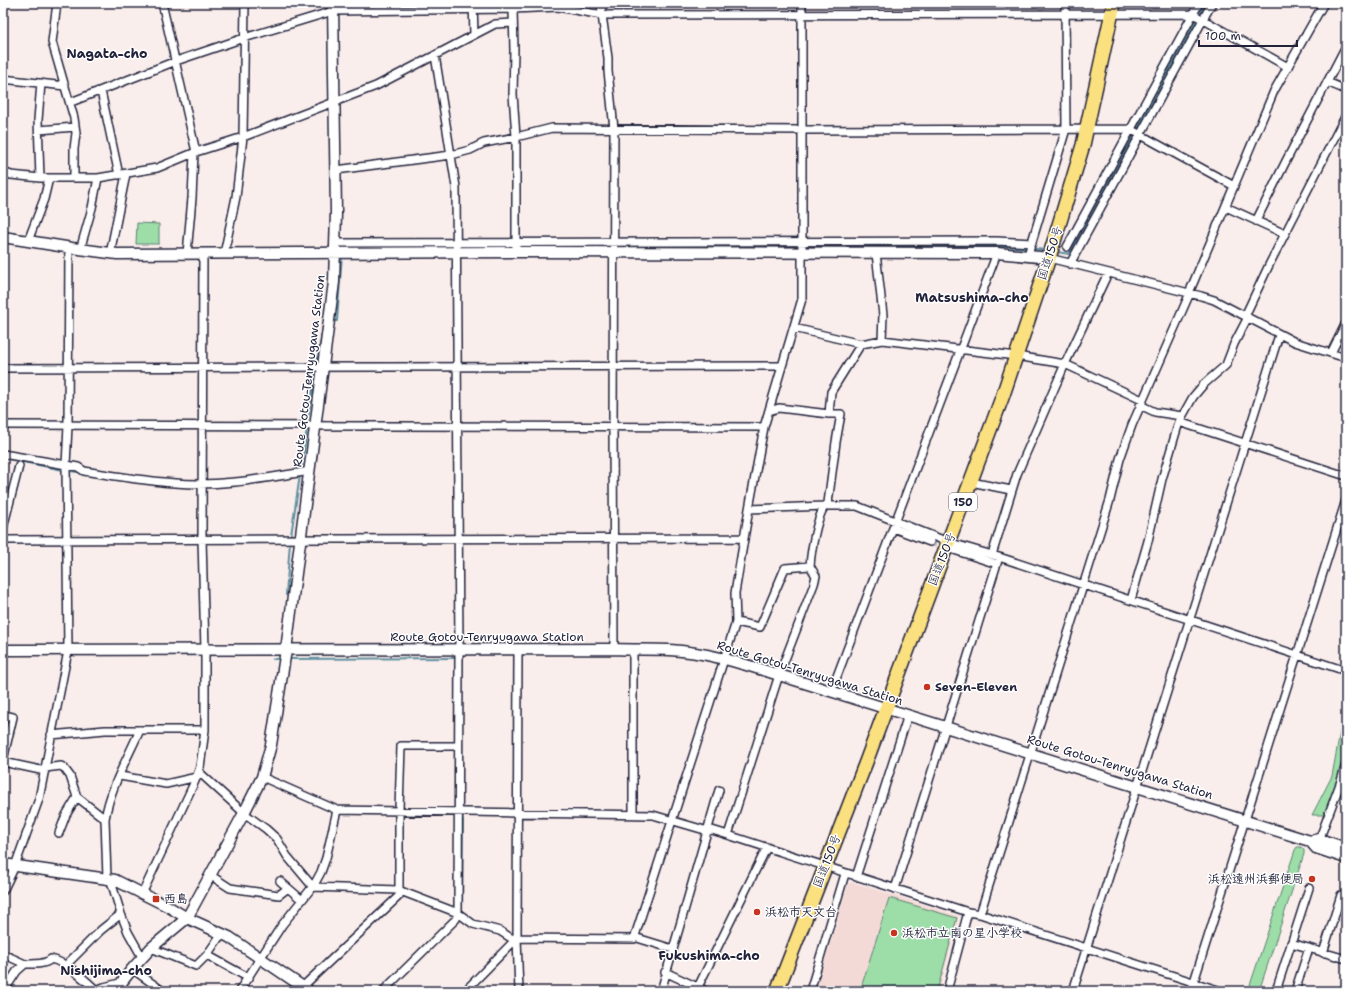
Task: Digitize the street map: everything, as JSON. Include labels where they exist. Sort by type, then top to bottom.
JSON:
[{"type":"highway","name":"国道150号","points":[[777,991],[866,762],[885,709],[951,546],[971,482],[1003,395],[1049,258],[1087,129],[1113,8]]},
{"type":"street","points":[[57,3],[52,42],[71,102],[75,127],[74,178]]},
{"type":"street","points":[[162,3],[195,153],[187,254]]},
{"type":"street","points":[[224,254],[236,197],[242,137],[245,3]]},
{"type":"street","points":[[601,3],[608,58],[614,129],[614,650]]},
{"type":"street","points":[[634,937],[736,622],[735,593],[764,427],[802,299],[802,3]]},
{"type":"street","points":[[1028,255],[1066,129],[1065,3]]},
{"type":"street","points":[[1067,247],[1199,3]]},
{"type":"street","points":[[1070,264],[1212,3]]},
{"type":"street","points":[[980,914],[1110,500],[1120,459],[1141,403],[1190,293],[1274,92],[1324,3]]},
{"type":"street","points":[[71,102],[176,62],[333,7],[473,6],[512,10],[558,7],[602,15],[1065,13],[1113,8],[1194,14],[1288,66]]},
{"type":"street","points":[[473,6],[474,34]]},
{"type":"street","name":"Route Gotou-Tenryugawa Station","points":[[333,7],[336,248],[331,314],[286,650],[670,650],[697,653],[724,659],[778,675],[1138,786],[1315,843],[1346,858]]},
{"type":"street","points":[[512,10],[513,94],[516,137],[516,247]]},
{"type":"street","points":[[3,172],[11,175],[40,178],[98,178],[157,168],[376,86],[495,24],[513,23]]},
{"type":"street","points":[[1256,221],[1346,46]]},
{"type":"street","points":[[383,991],[456,919],[458,913],[459,650],[457,539],[456,187],[435,55]]},
{"type":"street","points":[[3,79],[65,86]]},
{"type":"street","points":[[1327,82],[1346,90]]},
{"type":"street","points":[[40,178],[39,130],[41,84]]},
{"type":"street","points":[[101,91],[122,174],[110,254]]},
{"type":"street","points":[[1131,600],[1148,541],[1162,479],[1180,419],[1193,397],[1204,384],[1226,365],[1234,344],[1285,234],[1346,115]]},
{"type":"street","points":[[39,130],[75,127]]},
{"type":"street","points":[[336,170],[451,155],[470,150],[484,143],[552,128],[803,130],[1130,129],[1234,186]]},
{"type":"street","points":[[28,241],[44,199],[48,178]]},
{"type":"street","points":[[80,250],[92,208],[98,178]]},
{"type":"street","points":[[1226,207],[1285,234]]},
{"type":"street","points":[[1080,223],[1089,228]]},
{"type":"street","points":[[3,236],[110,254],[224,254],[336,248],[802,247],[997,241],[1032,243]]},
{"type":"street","points":[[802,247],[876,253],[997,253],[1049,258],[1214,300],[1294,342],[1346,358]]},
{"type":"street","points":[[3,891],[15,866],[39,799],[68,651],[66,465],[69,368],[68,248]]},
{"type":"street","points":[[142,894],[198,774],[205,730],[205,650],[202,539],[204,368],[203,253]]},
{"type":"street","points":[[876,253],[883,315],[882,340]]},
{"type":"street","points":[[831,692],[997,253]]},
{"type":"street","points":[[895,889],[996,559],[1011,490],[1065,364],[1108,273]]},
{"type":"street","points":[[1331,353],[1346,323]]},
{"type":"street","points":[[794,328],[862,344],[882,340],[1016,356],[1065,364],[1141,403],[1155,412],[1180,419],[1246,444],[1346,476]]},
{"type":"street","points":[[1073,991],[1279,335]]},
{"type":"street","points":[[829,414],[831,392],[862,344]]},
{"type":"street","points":[[3,368],[782,366]]},
{"type":"street","points":[[728,835],[778,675],[814,584],[816,576],[810,566],[812,549],[824,506],[828,503],[841,414],[779,408],[769,411]]},
{"type":"street","points":[[3,425],[764,427]]},
{"type":"street","points":[[3,454],[78,467],[82,470],[176,484],[203,484],[252,480],[310,471]]},
{"type":"street","points":[[3,528],[19,466]]},
{"type":"street","points":[[971,482],[1011,490]]},
{"type":"street","points":[[1192,991],[1241,836],[1244,820],[1346,500]]},
{"type":"street","points":[[749,508],[857,506],[930,542]]},
{"type":"street","points":[[895,524],[951,546],[1083,584],[1346,671]]},
{"type":"street","points":[[3,540],[744,538]]},
{"type":"street","points":[[951,546],[996,559]]},
{"type":"street","points":[[736,622],[760,627],[785,568],[810,566]]},
{"type":"street","points":[[518,649],[517,938],[520,991]]},
{"type":"street","points":[[3,650],[286,650],[271,745],[262,777],[187,918],[151,948],[118,987],[94,990],[66,966],[56,960],[51,959],[42,964],[24,964],[3,954]]},
{"type":"street","points":[[633,650],[633,814]]},
{"type":"street","points":[[3,715],[13,717],[3,761],[45,769],[61,766],[70,776],[77,798],[105,819]]},
{"type":"street","points":[[856,877],[908,715]]},
{"type":"street","points":[[51,735],[105,730],[205,730]]},
{"type":"street","points":[[140,730],[111,793],[105,819],[108,878],[128,932],[142,957]]},
{"type":"street","points":[[3,864],[108,878],[123,883],[187,918],[222,933],[303,989],[399,896],[401,746],[458,746]]},
{"type":"street","points":[[1315,843],[1341,781],[1346,764]]},
{"type":"street","points":[[120,776],[166,784],[198,774]]},
{"type":"street","points":[[198,774],[244,813],[266,829],[277,840],[287,856],[312,887],[398,890],[458,913],[473,924],[500,931],[511,938],[634,939],[634,937],[672,949]]},
{"type":"street","points":[[262,777],[337,810],[653,815],[708,831],[712,830],[825,866],[845,874],[968,912],[980,914],[1086,949],[1222,991]]},
{"type":"street","points":[[661,991],[672,949],[720,790]]},
{"type":"street","points":[[59,833],[66,815],[77,798]]},
{"type":"street","points":[[240,991],[282,925],[312,887],[321,872],[326,858],[337,810]]},
{"type":"street","name":"Route Gotou-Tenryugawa Station","points":[[1315,843],[1346,848]]},
{"type":"street","points":[[698,988],[767,848]]},
{"type":"street","points":[[810,991],[845,874]]},
{"type":"street","points":[[210,875],[230,888],[279,896],[288,888]]},
{"type":"street","points":[[280,881],[302,900]]},
{"type":"street","points":[[1276,991],[1309,888]]},
{"type":"street","points":[[1323,953],[1341,895]]},
{"type":"street","points":[[947,991],[968,912]]},
{"type":"street","points":[[66,966],[101,930],[121,914]]},
{"type":"street","points":[[151,948],[196,966],[207,955],[222,933]]},
{"type":"street","points":[[465,991],[517,938]]},
{"type":"street","points":[[1291,943],[1346,959]]},
{"type":"street","points":[[1295,991],[1309,948]]},
{"type":"street","points":[[207,955],[249,978]]},
{"type":"street","points":[[4,991],[24,964]]},
{"type":"street","points":[[132,969],[163,991]]},
{"type":"street","points":[[666,972],[706,991]]},
{"type":"shaded area","name":"浜松市立南の星小学校","points":[[852,882],[959,916],[939,991],[816,991],[848,884]]},
{"type":"green space","points":[[137,223],[159,224],[159,244],[136,244]]},
{"type":"green space","points":[[1346,699],[1346,753],[1324,815],[1312,815],[1332,776]]},
{"type":"green space","points":[[1297,847],[1301,847],[1304,850],[1304,854],[1259,991],[1249,991],[1295,850]]},
{"type":"green space","points":[[889,898],[957,918],[937,991],[860,991]]},
{"type":"waterway","points":[[1199,15],[1206,3]]},
{"type":"waterway","points":[[1057,252],[1069,254],[1197,19]]},
{"type":"waterway","points":[[343,249],[343,247],[1005,246],[1046,250]]},
{"type":"waterway","points":[[334,321],[337,321],[342,255]]},
{"type":"waterway","points":[[307,423],[323,327]]},
{"type":"waterway","points":[[301,471],[307,428]]},
{"type":"waterway","points":[[3,458],[63,470]]},
{"type":"waterway","points":[[70,471],[78,472]]},
{"type":"waterway","points":[[286,595],[290,542],[300,475]]},
{"type":"waterway","points":[[288,659],[457,658]]},
{"type":"waterway","points":[[273,659],[281,659]]},
{"type":"waterway","points":[[461,814],[463,820],[462,914]]},
{"type":"tunnel","points":[[930,542],[949,549]]},
{"type":"place","name":"Seven-Eleven","points":[[927,687]]},
{"type":"place","name":"浜松遠州浜郵便局","points":[[1312,879]]},
{"type":"place","name":"西島","points":[[156,899]]},
{"type":"place","name":"浜松市天文台","points":[[757,912]]},
{"type":"place","name":"浜松市立南の星小学校","points":[[894,933]]},
{"type":"district","name":"Nagata-cho","points":[[107,53]]},
{"type":"district","name":"Matsushima-cho","points":[[972,297]]},
{"type":"district","name":"Fukushima-cho","points":[[709,955]]},
{"type":"district","name":"Nishijima-cho","points":[[106,970]]}]
